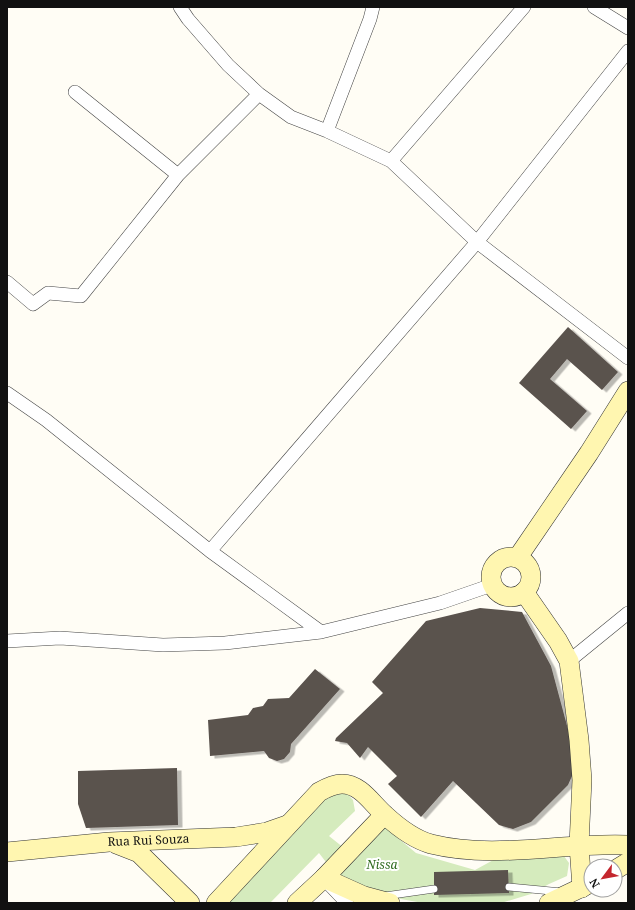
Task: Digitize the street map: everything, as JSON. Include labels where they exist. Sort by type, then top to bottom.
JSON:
[{"type":"main road","points":[[518,557],[589,453],[628,391]]},
{"type":"main road","points":[[504,557],[518,557],[524,561],[531,573],[531,580],[528,587],[519,595],[507,597],[501,595],[492,585],[490,579],[490,572],[493,565],[504,557]]},
{"type":"main road","points":[[524,592],[558,641],[569,661],[579,740],[582,780],[579,846],[582,888],[553,902]]},
{"type":"main road","points":[[216,903],[319,792],[332,785],[343,784],[358,789],[384,815],[402,830],[416,838],[449,847],[492,851],[628,845]]},
{"type":"main road","points":[[297,903],[324,878],[384,815]]},
{"type":"main road","name":"Rua Rui Souza","points":[[7,852],[109,842],[236,837],[267,832],[289,825]]},
{"type":"main road","points":[[109,842],[139,853],[190,903]]},
{"type":"main road","points":[[324,878],[346,889],[390,903]]},
{"type":"street","points":[[180,7],[188,19],[228,65],[259,94],[291,117],[327,131],[391,161],[477,242],[628,358]]},
{"type":"street","points":[[327,131],[370,19],[373,7]]},
{"type":"street","points":[[391,161],[524,7]]},
{"type":"street","points":[[594,7],[628,28]]},
{"type":"street","points":[[210,551],[477,242],[628,51]]},
{"type":"street","points":[[75,92],[178,175]]},
{"type":"street","points":[[7,282],[33,304],[48,294],[81,296],[178,175],[259,94]]},
{"type":"street","points":[[7,393],[46,420],[210,551],[320,632]]},
{"type":"street","points":[[7,641],[60,638],[163,645],[225,643],[320,632],[440,604],[492,585]]},
{"type":"street","points":[[569,661],[628,613]]},
{"type":"street","points":[[324,878],[347,903]]},
{"type":"lane","points":[[509,887],[582,888]]},
{"type":"lane","points":[[371,898],[404,892],[434,889]]},
{"type":"green space","name":"Nissa","points":[[344,790],[353,800],[355,811],[329,836],[349,852],[382,824],[391,828],[398,838],[416,853],[475,870],[497,858],[561,852],[569,863],[567,876],[531,894],[501,903],[423,903],[384,896],[364,896],[332,870],[319,853],[270,903],[219,903],[330,792]]},
{"type":"building","points":[[568,327],[618,372],[602,390],[567,359],[550,379],[587,411],[571,429],[519,383]]},
{"type":"building","points":[[480,608],[522,612],[551,666],[573,748],[572,776],[568,785],[531,822],[513,829],[499,825],[453,781],[421,817],[388,784],[397,776],[368,747],[360,758],[347,743],[335,741],[336,738],[383,693],[372,682],[426,621]]},
{"type":"building","points":[[315,669],[340,689],[291,744],[290,752],[284,759],[277,761],[269,758],[264,751],[210,756],[208,720],[248,715],[253,708],[263,706],[268,699],[289,698]]},
{"type":"building","points":[[177,768],[178,825],[86,828],[78,804],[78,771]]},
{"type":"building","points":[[508,870],[509,893],[434,895],[434,872]]}]
